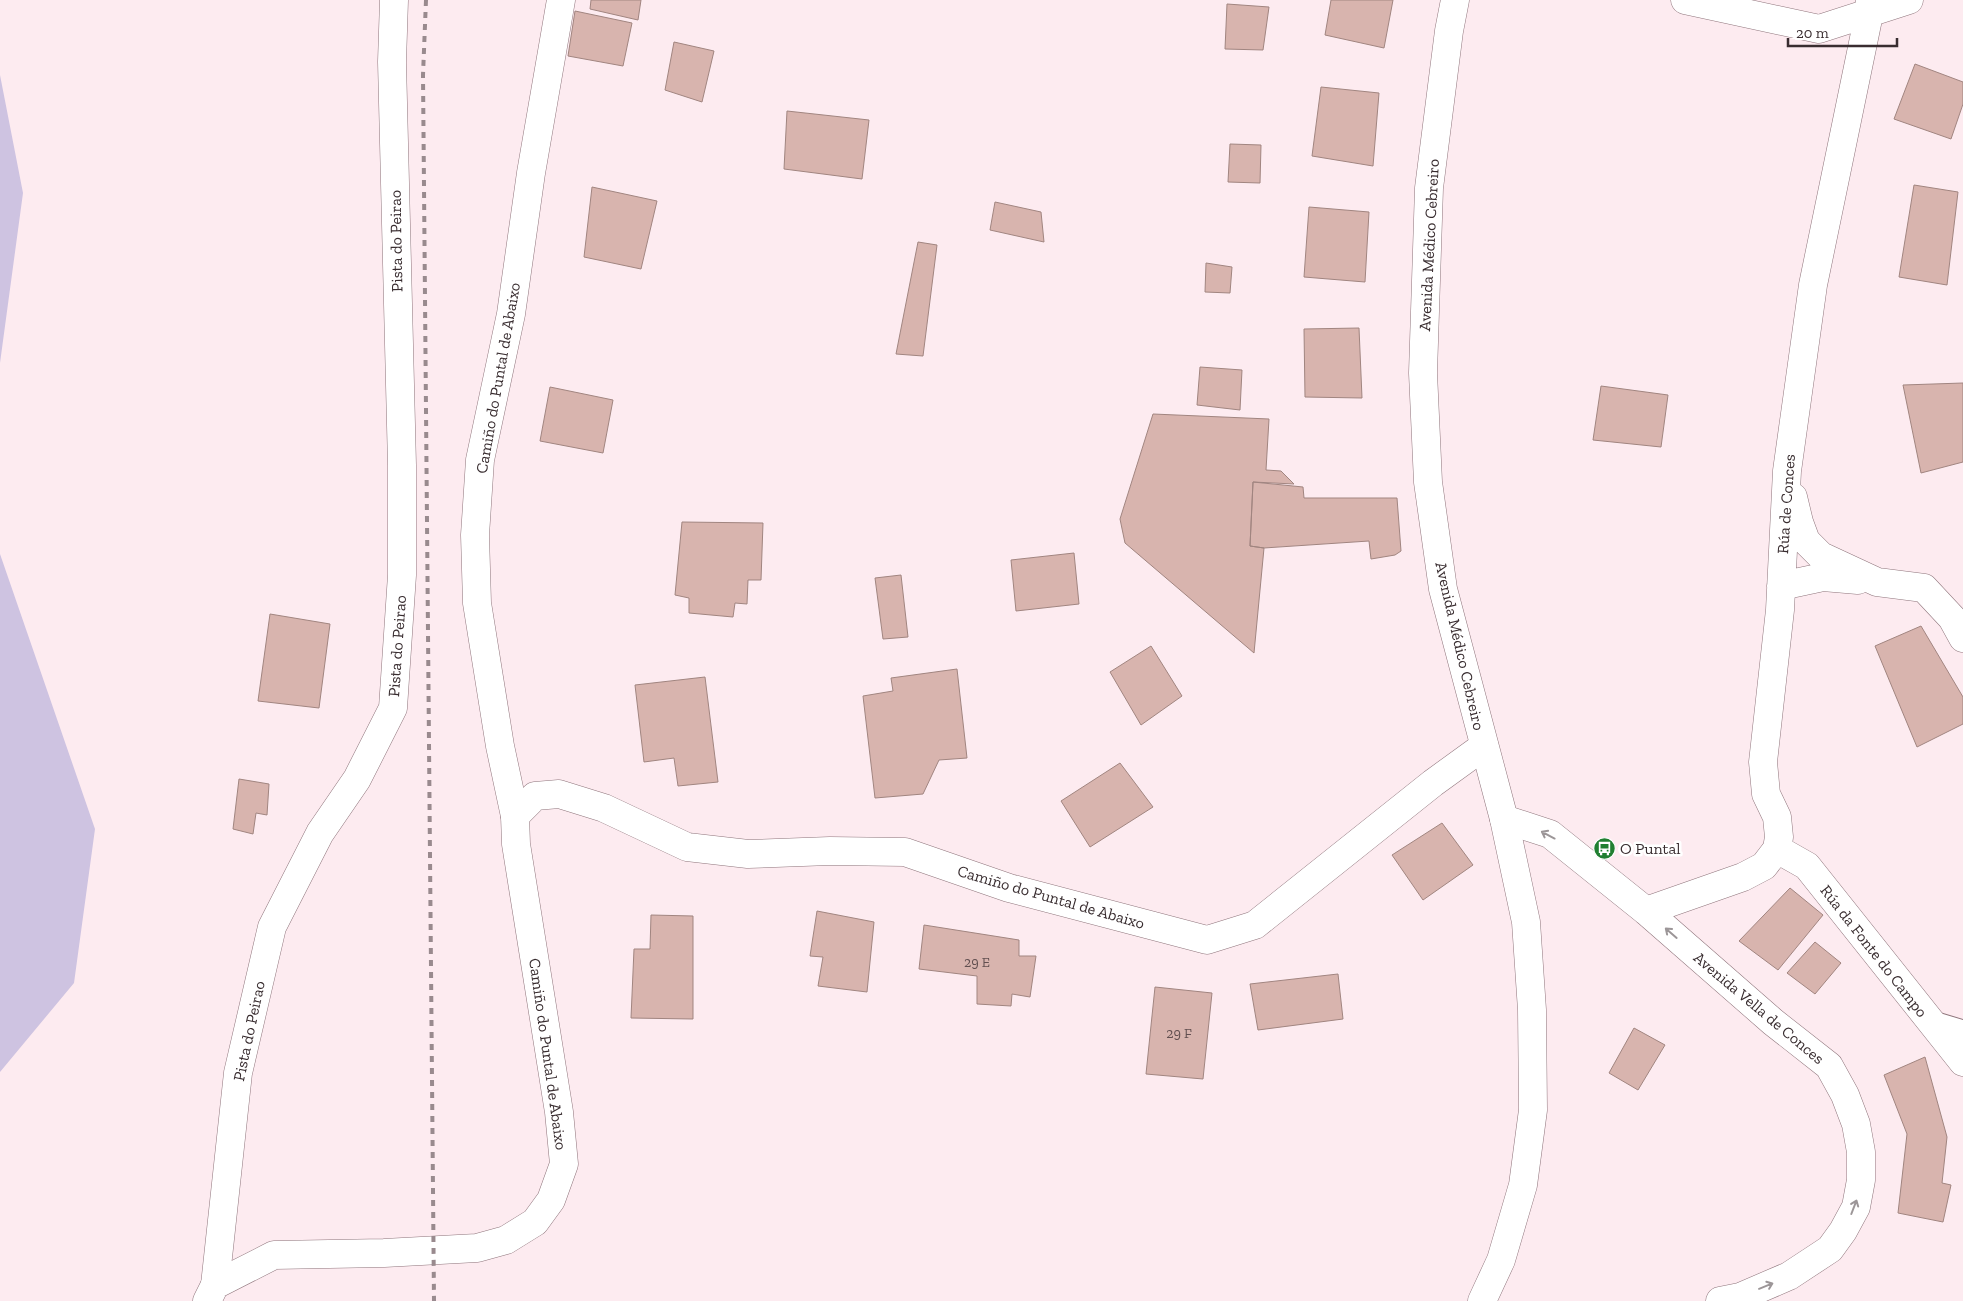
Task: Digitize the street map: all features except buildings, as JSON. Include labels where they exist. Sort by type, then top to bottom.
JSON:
[{"type":"street","name":"Pista do Peirao","points":[[211,1293],[238,1073],[272,927],[320,833],[356,779],[393,708],[402,575],[402,465],[392,71],[394,0]]},
{"type":"street","name":"Camiño do Puntal de Abaixo","points":[[211,1293],[274,1255],[384,1253],[476,1248],[506,1240],[535,1222],[551,1200],[564,1164],[559,1112],[516,844],[515,816],[500,746],[477,603],[475,535],[480,460],[511,314],[531,173],[561,0]]},
{"type":"street","name":"Avenida Médico Cebreiro","points":[[1455,0],[1449,31],[1429,188],[1423,373],[1428,482],[1443,589],[1504,819],[1526,922],[1532,1010],[1533,1110],[1523,1185],[1501,1260],[1482,1301]]},
{"type":"street","points":[[1685,0],[1819,29],[1869,7],[1909,0]]},
{"type":"street","name":"Rúa de Conces","points":[[1777,849],[1779,837],[1777,817],[1766,794],[1763,762],[1781,586],[1787,471],[1814,285],[1869,7]]},
{"type":"street","points":[[1787,471],[1798,522],[1806,541],[1822,556],[1877,582]]},
{"type":"street","points":[[1781,586],[1823,577],[1924,588],[1952,618],[1963,638]]},
{"type":"street","name":"Camiño do Puntal de Abaixo","points":[[515,816],[535,796],[559,794],[604,808],[687,847],[748,854],[830,851],[905,852],[1009,888],[1206,940],[1255,925],[1433,783],[1484,746]]},
{"type":"street","name":"Avenida Vella de Conces","points":[[1504,819],[1550,834],[1646,911],[1773,1022],[1828,1066],[1848,1102],[1856,1124],[1861,1152],[1861,1180],[1856,1207],[1830,1249],[1789,1276],[1740,1297],[1720,1301]]},
{"type":"street","points":[[1646,911],[1743,877],[1764,866],[1777,849]]},
{"type":"street","name":"Rúa da Fonte do Campo","points":[[1777,849],[1807,866],[1963,1062]]},
{"type":"lane","points":[[1930,1021],[1963,1031]]},
{"type":"shaded area","points":[[0,75],[23,193],[0,363]]},
{"type":"shaded area","points":[[0,554],[95,829],[74,983],[0,1072]]},
{"type":"railway","points":[[426,0],[423,75],[434,1301]]},
{"type":"place","name":"O Puntal","points":[[1604,848]]}]
